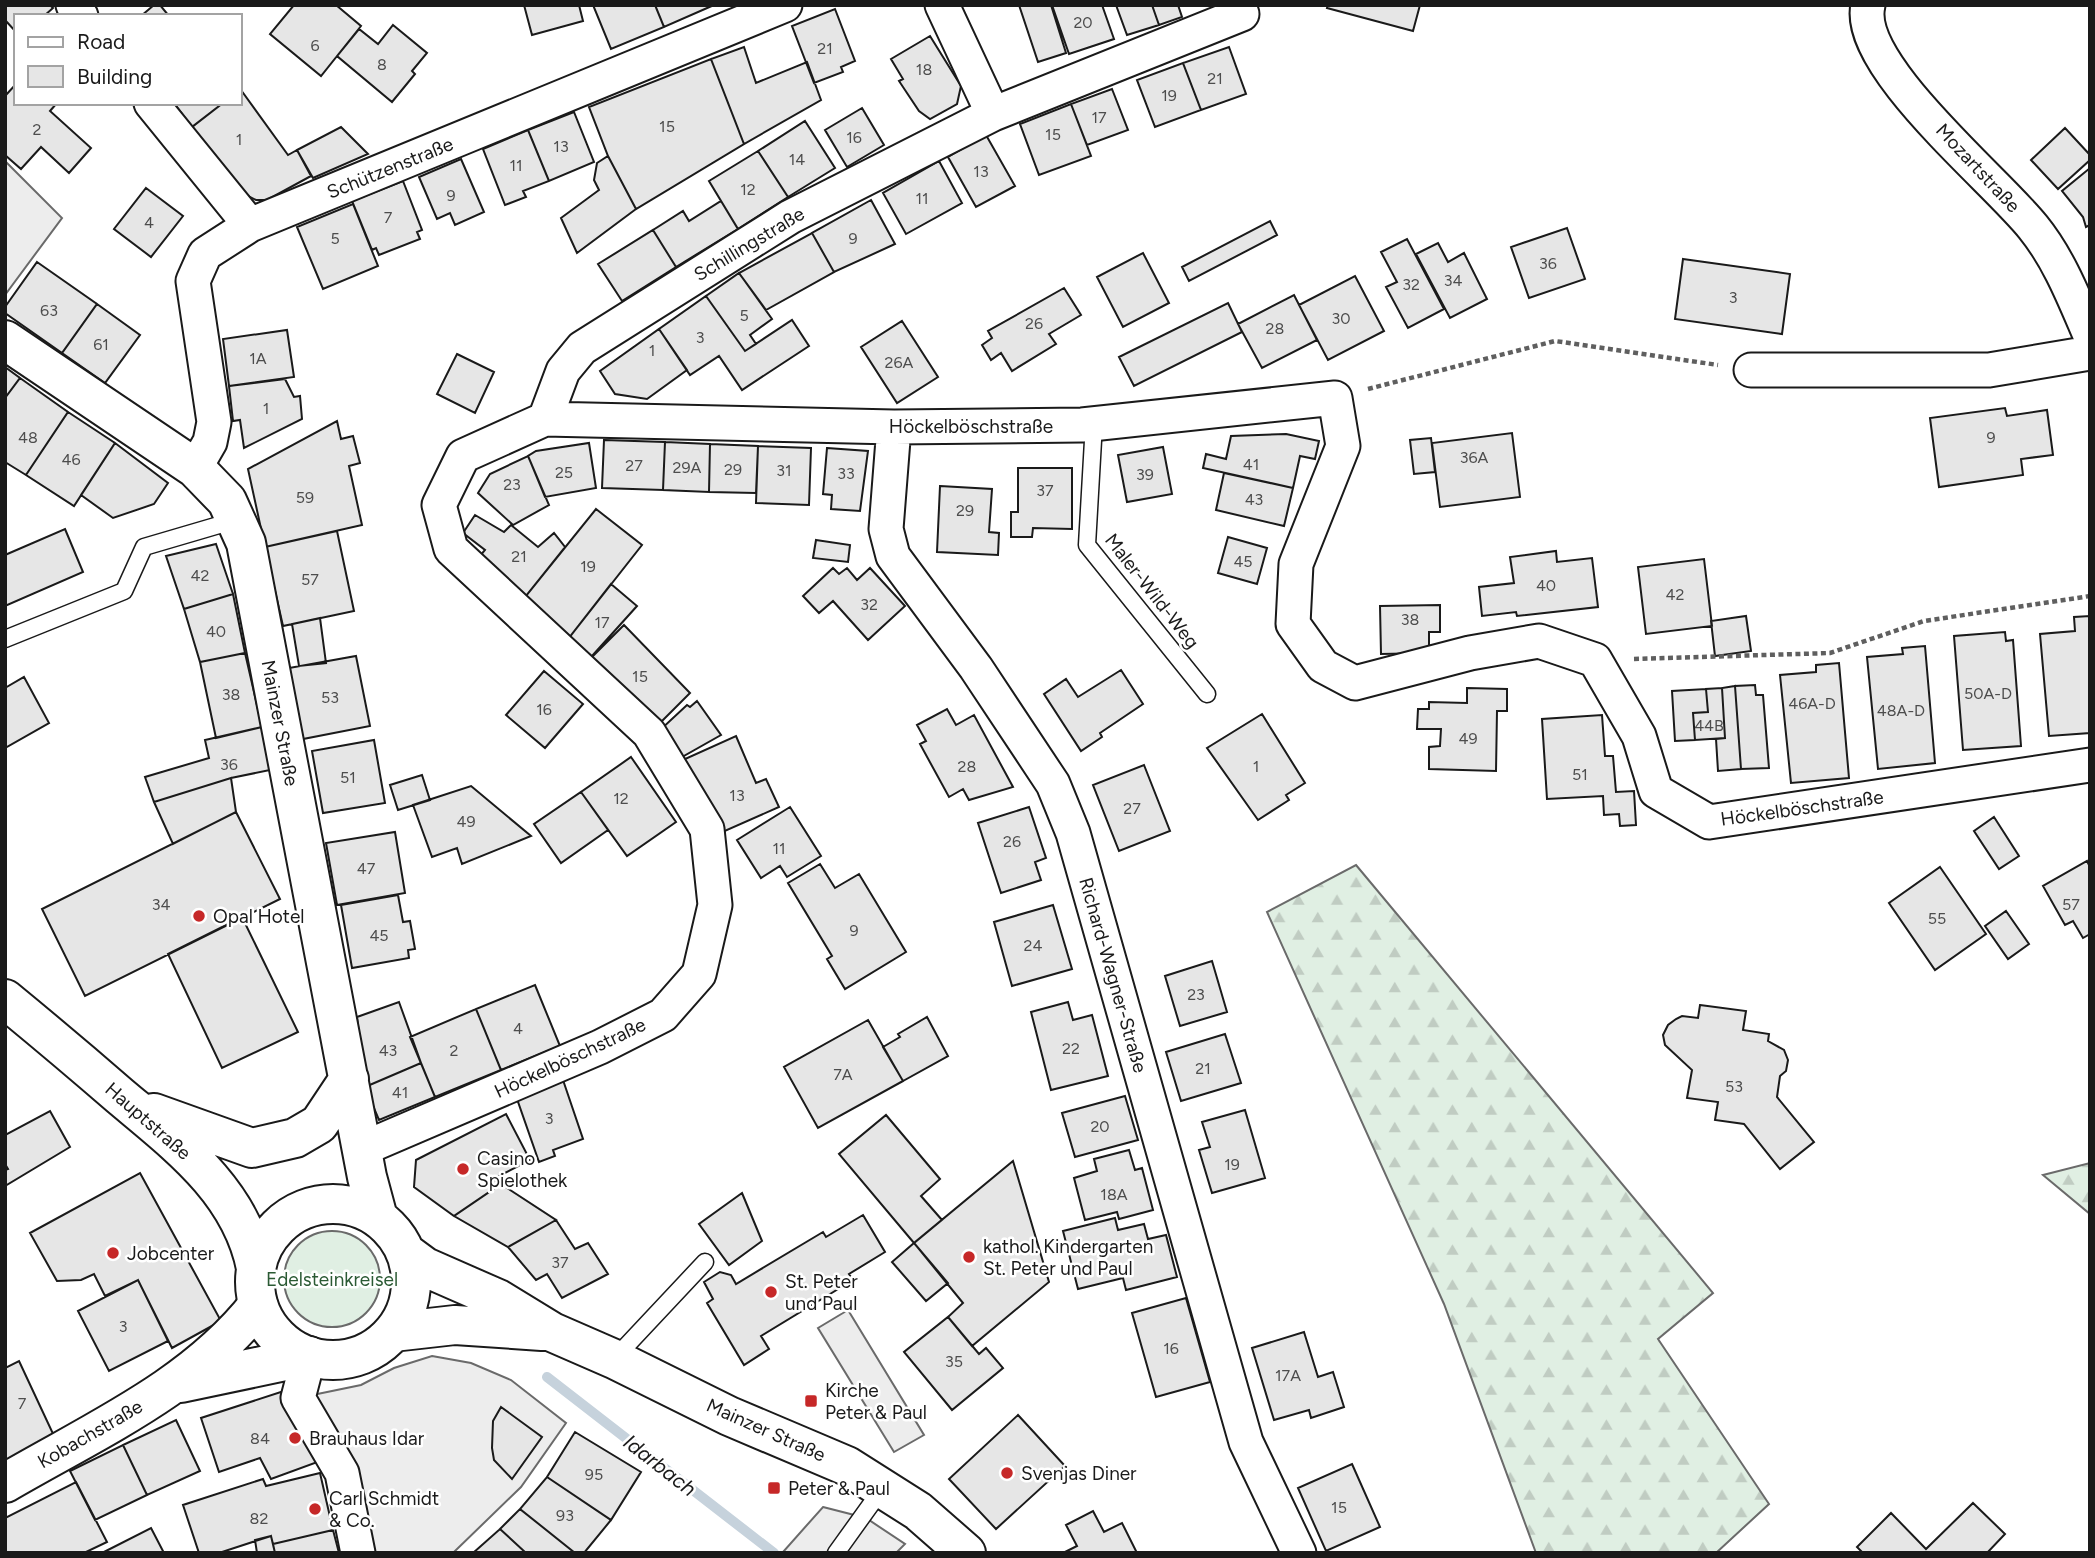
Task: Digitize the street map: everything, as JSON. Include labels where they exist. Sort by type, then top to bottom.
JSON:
[{"type":"main road","name":"Mainzer Straße","points":[[5,340],[195,468],[227,502],[246,543],[362,1149],[378,1218]]},
{"type":"main road","name":"Hauptstraße","points":[[5,999],[185,1152],[217,1186],[239,1219],[252,1249],[257,1287]]},
{"type":"main road","points":[[130,1104],[217,1138],[252,1148],[295,1138],[319,1124],[349,1079]]},
{"type":"main road","points":[[344,1204],[378,1218],[398,1237],[406,1254],[411,1290],[403,1317],[393,1332],[379,1345],[355,1357],[327,1359],[309,1356],[278,1337],[257,1287],[270,1235],[290,1216],[307,1208],[344,1204]]},
{"type":"main road","name":"Mainzer Straße","points":[[406,1254],[433,1271],[498,1299],[552,1332],[614,1359],[729,1416],[847,1466],[884,1487],[948,1535],[966,1553]]},
{"type":"main road","name":"Kobachstraße","points":[[5,1483],[176,1384],[235,1334],[257,1287]]},
{"type":"main road","name":"Mainzer Straße","points":[[393,1332],[455,1325],[552,1332]]},
{"type":"main road","name":"Kobachstraße","points":[[176,1384],[309,1356]]},
{"type":"street","name":"Schützenstraße","points":[[195,468],[206,453],[214,422],[193,281],[205,254],[250,225],[785,5]]},
{"type":"street","points":[[942,5],[993,114]]},
{"type":"street","name":"Mozartstraße","points":[[1868,5],[1865,19],[1895,80],[2034,227],[2068,281],[2090,335]]},
{"type":"street","name":"Schillingstraße","points":[[545,419],[564,371],[582,348],[790,217],[993,114],[1242,14]]},
{"type":"street","points":[[153,105],[250,225]]},
{"type":"street","points":[[1751,370],[1989,370],[2090,353]]},
{"type":"street","points":[[1335,398],[1343,446],[1296,564],[1293,612],[1293,624],[1323,666],[1355,683],[1470,653],[1539,641],[1595,660]]},
{"type":"street","name":"Höckelböschstraße","points":[[362,1149],[600,1047],[663,1015],[699,974],[715,905],[707,829],[649,733],[451,549],[439,505],[463,456],[545,419],[894,427],[1094,423],[1335,398]]},
{"type":"street","name":"Richard-Wagner-Straße","points":[[894,427],[887,529],[893,556],[976,668],[1053,783],[1073,833],[1246,1442],[1300,1553]]},
{"type":"street","name":"Höckelböschstraße","points":[[1595,660],[1639,737],[1656,791],[1709,822],[2090,765]]},
{"type":"street","points":[[309,1356],[298,1398],[342,1473],[358,1553]]},
{"type":"lane","name":"Maler-Wild-Weg","points":[[1094,423],[1087,545],[1207,694]]},
{"type":"lane","points":[[5,639],[124,591],[144,547],[236,520]]},
{"type":"lane","points":[[614,1359],[705,1262]]},
{"type":"lane","points":[[836,1553],[884,1487]]},
{"type":"path","points":[[1335,398],[1555,341],[1751,370]]},
{"type":"path","points":[[1595,660],[1830,653],[1924,621],[2090,596]]},
{"type":"green space","points":[[1356,865],[1713,1293],[1658,1339],[1769,1504],[1716,1553],[1536,1553],[1444,1304],[1267,912]]},
{"type":"green space","points":[[2090,1163],[2090,1214],[2043,1175]]},
{"type":"green space","name":"Edelsteinkreisel","points":[[332,1231],[350,1235],[366,1245],[376,1261],[380,1279],[376,1297],[366,1313],[350,1323],[332,1327],[314,1323],[298,1313],[288,1297],[284,1279],[288,1261],[298,1245],[314,1235]]},
{"type":"shaded area","points":[[5,161],[62,218],[5,295]]},
{"type":"shaded area","points":[[848,1310],[924,1435],[894,1452],[818,1328]]},
{"type":"shaded area","points":[[432,1356],[471,1363],[511,1380],[566,1423],[521,1487],[454,1552],[358,1553],[298,1398],[361,1385],[394,1368]]},
{"type":"shaded area","points":[[823,1507],[866,1518],[905,1544],[896,1553],[783,1552]]},
{"type":"building","points":[[5,5],[50,5],[53,8],[46,14],[14,14],[14,30],[5,20]]},
{"type":"building","points":[[154,5],[160,5],[167,14],[143,14]]},
{"type":"building","points":[[294,5],[336,5],[361,26],[321,76],[270,34]]},
{"type":"building","points":[[524,5],[579,5],[583,21],[532,35]]},
{"type":"building","points":[[593,5],[655,5],[664,27],[611,49]]},
{"type":"building","points":[[655,5],[714,5],[664,27]]},
{"type":"building","points":[[1019,5],[1051,5],[1066,53],[1038,62]]},
{"type":"building","points":[[1052,5],[1102,5],[1114,39],[1069,54]]},
{"type":"building","points":[[1116,5],[1152,5],[1159,25],[1127,35]]},
{"type":"building","points":[[1152,5],[1178,5],[1182,17],[1159,25]]},
{"type":"building","points":[[1328,5],[1420,5],[1413,31],[1327,8]]},
{"type":"building","points":[[835,9],[855,61],[841,67],[843,72],[814,83],[792,26]]},
{"type":"building","points":[[393,25],[427,53],[412,71],[415,74],[392,102],[337,56],[359,29],[378,44]]},
{"type":"building","points":[[930,36],[961,86],[957,104],[930,119],[919,111],[899,81],[903,79],[891,59]]},
{"type":"building","points":[[744,47],[756,83],[807,62],[821,100],[744,144],[711,59]]},
{"type":"building","points":[[1229,47],[1246,94],[1201,110],[1183,63]]},
{"type":"building","points":[[711,59],[744,144],[636,209],[608,156],[589,107]]},
{"type":"building","points":[[1183,63],[1201,110],[1155,127],[1137,80]]},
{"type":"building","points":[[14,86],[14,105],[55,105],[50,111],[91,148],[69,173],[41,147],[21,169],[5,155],[5,96]]},
{"type":"building","points":[[1112,89],[1128,130],[1087,145],[1071,104]]},
{"type":"building","points":[[242,91],[288,155],[297,150],[311,176],[267,200],[256,200],[246,195],[192,127],[220,105],[242,105]]},
{"type":"building","points":[[1071,104],[1091,156],[1039,175],[1020,124]]},
{"type":"building","points":[[176,105],[220,105],[192,127]]},
{"type":"building","points":[[862,108],[884,145],[847,167],[825,130]]},
{"type":"building","points":[[574,112],[594,162],[549,181],[528,130]]},
{"type":"building","points":[[805,121],[835,168],[788,197],[758,151]]},
{"type":"building","points":[[341,127],[368,154],[313,178],[297,150]]},
{"type":"building","points":[[2065,128],[2090,155],[2090,160],[2058,189],[2031,160]]},
{"type":"building","points":[[528,130],[549,181],[523,191],[526,197],[505,205],[483,149]]},
{"type":"building","points":[[986,135],[1015,186],[976,207],[948,157]]},
{"type":"building","points":[[758,151],[788,197],[738,229],[709,181]]},
{"type":"building","points":[[608,156],[636,209],[577,253],[561,218],[599,190],[594,180],[597,163]]},
{"type":"building","points":[[461,159],[484,212],[455,225],[450,213],[437,219],[419,177]]},
{"type":"building","points":[[939,161],[962,203],[906,234],[883,193]]},
{"type":"building","points":[[2090,168],[2090,225],[2086,227],[2083,217],[2062,191]]},
{"type":"building","points":[[403,181],[422,230],[417,232],[420,239],[379,255],[376,248],[372,250],[352,201]]},
{"type":"building","points":[[146,188],[183,216],[151,257],[114,229]]},
{"type":"building","points":[[871,200],[895,244],[834,272],[812,233]]},
{"type":"building","points":[[721,201],[738,229],[676,267],[653,230],[683,211],[689,221]]},
{"type":"building","points":[[353,204],[378,266],[323,289],[297,227]]},
{"type":"building","points":[[1270,221],[1277,235],[1189,281],[1182,267]]},
{"type":"building","points":[[1567,228],[1585,279],[1529,298],[1511,247]]},
{"type":"building","points":[[653,230],[676,267],[622,301],[598,264]]},
{"type":"building","points":[[812,233],[834,272],[766,310],[739,273]]},
{"type":"building","points":[[1407,239],[1444,309],[1408,328],[1386,287],[1397,282],[1381,252]]},
{"type":"building","points":[[1438,243],[1448,262],[1464,253],[1487,299],[1450,318],[1416,254]]},
{"type":"building","points":[[1143,253],[1169,303],[1123,327],[1097,277]]},
{"type":"building","points":[[1683,259],[1790,274],[1782,334],[1675,319]]},
{"type":"building","points":[[37,262],[97,304],[62,353],[5,313],[5,307]]},
{"type":"building","points":[[739,273],[772,319],[750,335],[756,344],[745,351],[706,296]]},
{"type":"building","points":[[1355,276],[1384,331],[1328,360],[1299,305]]},
{"type":"building","points":[[1064,288],[1081,315],[1049,334],[1056,344],[1012,371],[1001,353],[991,360],[982,345],[992,338],[988,331]]},
{"type":"building","points":[[1294,295],[1317,340],[1262,368],[1238,324]]},
{"type":"building","points":[[706,296],[745,351],[792,320],[809,346],[742,390],[719,356],[690,375],[659,329]]},
{"type":"building","points":[[1228,303],[1242,332],[1134,386],[1119,357]]},
{"type":"building","points":[[97,304],[140,335],[105,383],[62,353]]},
{"type":"building","points":[[902,321],[938,377],[897,403],[861,347]]},
{"type":"building","points":[[659,329],[687,370],[647,399],[615,394],[600,371]]},
{"type":"building","points":[[287,330],[294,377],[229,386],[223,339]]},
{"type":"building","points":[[457,354],[494,372],[475,413],[437,394]]},
{"type":"building","points":[[5,367],[20,378],[5,398]]},
{"type":"building","points":[[20,378],[68,412],[26,475],[5,462],[5,398]]},
{"type":"building","points":[[285,379],[294,397],[300,396],[302,419],[244,448],[240,420],[233,421],[229,386]]},
{"type":"building","points":[[2005,408],[2007,416],[2047,410],[2053,455],[2021,459],[2023,475],[1939,487],[1930,418]]},
{"type":"building","points":[[68,412],[115,443],[74,506],[26,475]]},
{"type":"building","points":[[337,421],[341,439],[353,436],[360,463],[349,466],[362,525],[265,547],[248,469]]},
{"type":"building","points":[[1512,433],[1520,497],[1440,507],[1432,443]]},
{"type":"building","points":[[1286,434],[1319,441],[1315,459],[1300,456],[1293,488],[1203,468],[1206,454],[1226,459],[1231,436]]},
{"type":"building","points":[[1431,438],[1435,472],[1414,474],[1410,440]]},
{"type":"building","points":[[604,440],[665,442],[663,490],[602,488]]},
{"type":"building","points":[[665,442],[710,444],[709,492],[663,490]]},
{"type":"building","points":[[115,443],[168,483],[154,504],[113,518],[81,495]]},
{"type":"building","points":[[589,443],[596,488],[545,497],[528,456],[536,451]]},
{"type":"building","points":[[710,444],[758,446],[756,493],[709,492]]},
{"type":"building","points":[[758,446],[811,448],[809,505],[756,503]]},
{"type":"building","points":[[1163,447],[1172,494],[1127,502],[1118,455]]},
{"type":"building","points":[[827,448],[868,451],[860,511],[831,509],[832,495],[823,494]]},
{"type":"building","points":[[528,456],[549,505],[513,525],[478,493],[490,474]]},
{"type":"building","points":[[1018,468],[1072,468],[1072,529],[1033,528],[1032,537],[1011,537],[1011,512],[1018,512]]},
{"type":"building","points":[[1224,473],[1293,488],[1284,526],[1216,510]]},
{"type":"building","points":[[940,486],[992,489],[989,532],[999,533],[998,555],[937,552]]},
{"type":"building","points":[[596,509],[642,545],[568,639],[521,602]]},
{"type":"building","points":[[475,515],[504,532],[511,525],[538,547],[554,533],[565,547],[521,602],[475,562],[485,550],[463,533]]},
{"type":"building","points":[[65,529],[83,572],[5,606],[5,555]]},
{"type":"building","points":[[337,531],[354,611],[283,626],[265,547]]},
{"type":"building","points":[[1228,537],[1267,548],[1257,584],[1218,573]]},
{"type":"building","points":[[816,540],[850,545],[848,562],[813,558]]},
{"type":"building","points":[[216,544],[233,594],[184,609],[166,556]]},
{"type":"building","points":[[1556,551],[1557,562],[1592,558],[1598,607],[1517,616],[1516,612],[1482,616],[1479,587],[1514,583],[1510,557]]},
{"type":"building","points":[[1704,559],[1712,626],[1646,634],[1638,567]]},
{"type":"building","points":[[833,568],[839,574],[847,568],[857,580],[870,568],[905,606],[868,640],[833,601],[819,613],[803,596]]},
{"type":"building","points":[[611,584],[637,606],[583,666],[562,647]]},
{"type":"building","points":[[233,594],[245,653],[200,662],[184,609]]},
{"type":"building","points":[[1440,605],[1440,632],[1429,632],[1429,653],[1381,654],[1380,606]]},
{"type":"building","points":[[1746,616],[1751,651],[1715,656],[1711,621]]},
{"type":"building","points":[[2090,616],[2090,733],[2049,736],[2040,634],[2075,631],[2074,617]]},
{"type":"building","points":[[320,618],[326,663],[299,666],[292,624]]},
{"type":"building","points":[[624,625],[690,693],[655,728],[589,660]]},
{"type":"building","points":[[2005,632],[2006,641],[2013,640],[2021,746],[1963,750],[1954,636]]},
{"type":"building","points":[[1925,646],[1935,763],[1878,769],[1867,657],[1903,654],[1902,648]]},
{"type":"building","points":[[245,653],[262,727],[216,738],[200,662]]},
{"type":"building","points":[[356,656],[370,726],[303,739],[289,668]]},
{"type":"building","points":[[1839,663],[1849,778],[1791,783],[1780,675],[1816,672],[1816,665]]},
{"type":"building","points":[[1121,670],[1143,704],[1100,733],[1102,737],[1081,751],[1044,694],[1066,679],[1078,697]]},
{"type":"building","points":[[544,671],[583,704],[545,748],[506,715]]},
{"type":"building","points":[[24,677],[49,723],[5,748],[5,688]]},
{"type":"building","points":[[1755,685],[1756,695],[1763,695],[1769,768],[1741,769],[1735,686]]},
{"type":"building","points":[[1735,686],[1741,769],[1718,771],[1716,739],[1725,738],[1722,688]]},
{"type":"building","points":[[1467,688],[1507,689],[1507,711],[1497,711],[1496,771],[1429,769],[1429,747],[1440,746],[1441,729],[1417,729],[1418,709],[1429,709],[1429,702],[1467,703]]},
{"type":"building","points":[[1722,688],[1725,738],[1695,740],[1693,713],[1708,712],[1706,689]]},
{"type":"building","points":[[1706,689],[1708,712],[1693,713],[1695,740],[1675,741],[1672,691]]},
{"type":"building","points":[[697,701],[721,735],[682,757],[659,731],[687,705],[690,707]]},
{"type":"building","points":[[947,709],[956,725],[974,715],[1013,787],[969,800],[963,789],[949,797],[920,744],[926,741],[917,725]]},
{"type":"building","points":[[1262,714],[1305,783],[1286,795],[1289,800],[1258,820],[1207,748]]},
{"type":"building","points":[[1602,715],[1605,756],[1613,756],[1616,792],[1634,791],[1636,825],[1620,826],[1619,814],[1604,815],[1603,796],[1547,799],[1542,719]]},
{"type":"building","points":[[262,727],[270,770],[231,778],[154,802],[145,777],[209,758],[205,740]]},
{"type":"building","points":[[736,736],[756,783],[766,779],[779,807],[718,834],[685,759]]},
{"type":"building","points":[[374,740],[385,803],[323,813],[312,751]]},
{"type":"building","points":[[631,757],[676,822],[627,856],[581,792]]},
{"type":"building","points":[[1144,765],[1170,831],[1119,851],[1093,785]]},
{"type":"building","points":[[422,775],[430,800],[398,810],[390,785]]},
{"type":"building","points":[[231,778],[236,812],[173,844],[154,802]]},
{"type":"building","points":[[471,786],[531,836],[462,864],[457,848],[432,857],[413,805]]},
{"type":"building","points":[[581,792],[608,830],[561,863],[534,824]]},
{"type":"building","points":[[790,807],[821,856],[787,877],[780,866],[761,878],[737,840]]},
{"type":"building","points":[[1029,807],[1046,858],[1035,862],[1041,880],[1001,893],[978,823]]},
{"type":"building","points":[[236,812],[280,899],[85,996],[42,909]]},
{"type":"building","points":[[1994,817],[2019,856],[1999,869],[1974,831]]},
{"type":"building","points":[[395,832],[405,893],[337,905],[326,843]]},
{"type":"building","points":[[2087,861],[2090,867],[2090,934],[2083,938],[2073,921],[2065,925],[2043,886]]},
{"type":"building","points":[[820,864],[835,888],[859,874],[906,952],[845,989],[827,959],[832,956],[788,883]]},
{"type":"building","points":[[1940,867],[1986,934],[1935,970],[1889,903]]},
{"type":"building","points":[[398,895],[403,922],[410,921],[415,949],[408,950],[409,958],[352,968],[341,905]]},
{"type":"building","points":[[1053,905],[1072,969],[1012,986],[994,922]]},
{"type":"building","points":[[2006,911],[2029,944],[2008,959],[1985,926]]},
{"type":"building","points":[[242,917],[298,1032],[222,1068],[168,954]]},
{"type":"building","points":[[1212,961],[1227,1012],[1180,1026],[1165,976]]},
{"type":"building","points":[[535,985],[560,1046],[501,1070],[476,1009]]},
{"type":"building","points":[[399,1002],[421,1063],[365,1087],[357,1017]]},
{"type":"building","points":[[1068,1002],[1073,1020],[1092,1015],[1108,1076],[1051,1090],[1031,1012]]},
{"type":"building","points":[[1700,1005],[1746,1011],[1743,1030],[1769,1034],[1768,1041],[1784,1050],[1788,1060],[1786,1071],[1780,1076],[1777,1097],[1814,1142],[1780,1169],[1744,1124],[1715,1120],[1718,1102],[1687,1098],[1692,1070],[1665,1045],[1663,1035],[1668,1025],[1682,1016],[1698,1018]]},
{"type":"building","points":[[476,1009],[501,1070],[435,1097],[410,1037]]},
{"type":"building","points":[[927,1017],[948,1056],[903,1081],[883,1047],[900,1037],[898,1034]]},
{"type":"building","points":[[868,1020],[903,1081],[818,1128],[784,1067]]},
{"type":"building","points":[[1225,1034],[1241,1083],[1181,1101],[1166,1052]]},
{"type":"building","points":[[421,1063],[435,1097],[379,1120],[365,1087]]},
{"type":"building","points":[[563,1080],[583,1139],[553,1150],[555,1156],[539,1162],[516,1096]]},
{"type":"building","points":[[1125,1096],[1138,1140],[1075,1157],[1062,1113]]},
{"type":"building","points":[[1245,1110],[1265,1178],[1212,1193],[1199,1150],[1210,1147],[1202,1122]]},
{"type":"building","points":[[50,1111],[70,1147],[5,1186],[5,1170],[8,1169],[5,1164],[5,1135]]},
{"type":"building","name":"Casino Spielothek","points":[[506,1114],[530,1160],[493,1179],[501,1184],[454,1216],[414,1187],[416,1160]]},
{"type":"building","points":[[886,1115],[940,1179],[921,1196],[942,1220],[914,1243],[839,1154]]},
{"type":"building","points":[[1129,1150],[1135,1170],[1142,1168],[1153,1210],[1119,1219],[1117,1212],[1085,1220],[1074,1178],[1097,1171],[1094,1159]]},
{"type":"building","points":[[1013,1161],[1049,1282],[972,1346],[948,1317],[963,1303],[914,1243]]},
{"type":"building","name":"Jobcenter","points":[[140,1173],[221,1321],[172,1348],[138,1280],[105,1296],[94,1274],[81,1280],[57,1281],[30,1233]]},
{"type":"building","points":[[501,1184],[556,1220],[508,1247],[454,1216]]},
{"type":"building","points":[[742,1193],[762,1241],[729,1265],[699,1224]]},
{"type":"building","name":"St. Peter und Paul","points":[[863,1215],[885,1252],[849,1274],[853,1280],[761,1336],[769,1349],[744,1365],[707,1303],[713,1299],[704,1282],[720,1272],[731,1275],[736,1284],[823,1232],[826,1237]]},
{"type":"building","points":[[1115,1218],[1118,1230],[1144,1224],[1148,1239],[1166,1235],[1177,1277],[1126,1290],[1123,1278],[1078,1289],[1063,1231]]},
{"type":"building","points":[[556,1220],[575,1249],[588,1243],[608,1274],[562,1298],[547,1274],[536,1280],[508,1247]]},
{"type":"building","points":[[914,1243],[948,1283],[926,1301],[892,1262]]},
{"type":"building","points":[[138,1280],[168,1341],[109,1371],[78,1311]]},
{"type":"building","points":[[1186,1298],[1210,1382],[1156,1397],[1132,1313]]},
{"type":"building","points":[[948,1317],[979,1354],[986,1348],[1003,1368],[952,1410],[904,1352]]},
{"type":"building","points":[[1304,1332],[1318,1377],[1333,1372],[1344,1407],[1311,1418],[1309,1410],[1274,1420],[1252,1348]]},
{"type":"building","points":[[19,1361],[55,1438],[5,1462],[5,1368]]},
{"type":"building","points":[[287,1390],[323,1460],[271,1479],[260,1458],[219,1472],[201,1418]]},
{"type":"building","points":[[501,1407],[542,1437],[512,1479],[494,1460],[492,1448],[493,1421]]},
{"type":"building","name":"Svenjas Diner","points":[[1018,1415],[1065,1466],[996,1529],[949,1479]]},
{"type":"building","points":[[176,1420],[200,1471],[147,1495],[123,1445]]},
{"type":"building","points":[[575,1432],[641,1472],[611,1520],[547,1477]]},
{"type":"building","points":[[123,1445],[147,1495],[95,1520],[70,1471]]},
{"type":"building","points":[[1352,1464],[1380,1527],[1326,1551],[1298,1488]]},
{"type":"building","points":[[320,1473],[333,1530],[273,1544],[271,1536],[219,1553],[199,1553],[183,1505],[263,1479],[266,1486]]},
{"type":"building","points":[[547,1477],[611,1520],[584,1553],[575,1553],[520,1509]]},
{"type":"building","points":[[76,1482],[107,1542],[84,1553],[6,1553],[5,1518]]},
{"type":"building","points":[[1973,1503],[2005,1534],[1987,1553],[1863,1553],[1857,1547],[1891,1513],[1926,1549]]},
{"type":"building","points":[[520,1509],[575,1553],[526,1553],[500,1529]]},
{"type":"building","points":[[1093,1511],[1104,1532],[1122,1523],[1137,1553],[1063,1553],[1077,1546],[1066,1525]]},
{"type":"building","points":[[151,1528],[164,1553],[102,1553]]},
{"type":"building","points":[[500,1529],[526,1553],[473,1553]]},
{"type":"building","points":[[333,1530],[339,1553],[275,1553],[273,1544]]},
{"type":"building","points":[[271,1536],[275,1553],[257,1553],[255,1540]]},
{"type":"waterway","name":"Idarbach","points":[[547,1377],[774,1553]]},
{"type":"place","name":"Opal Hotel","points":[[199,916]]},
{"type":"place","name":"Casino Spielothek","points":[[463,1169]]},
{"type":"place","name":"Jobcenter","points":[[113,1253]]},
{"type":"place","name":"kathol. Kindergarten St. Peter und Paul","points":[[969,1257]]},
{"type":"place","name":"St. Peter und Paul","points":[[771,1292]]},
{"type":"place","name":"Kirche Peter & Paul","points":[[811,1401]]},
{"type":"place","name":"Brauhaus Idar","points":[[295,1438]]},
{"type":"place","name":"Svenjas Diner","points":[[1007,1473]]},
{"type":"place","name":"Peter & Paul","points":[[774,1488]]},
{"type":"place","name":"Carl Schmidt & Co.","points":[[315,1509]]}]
